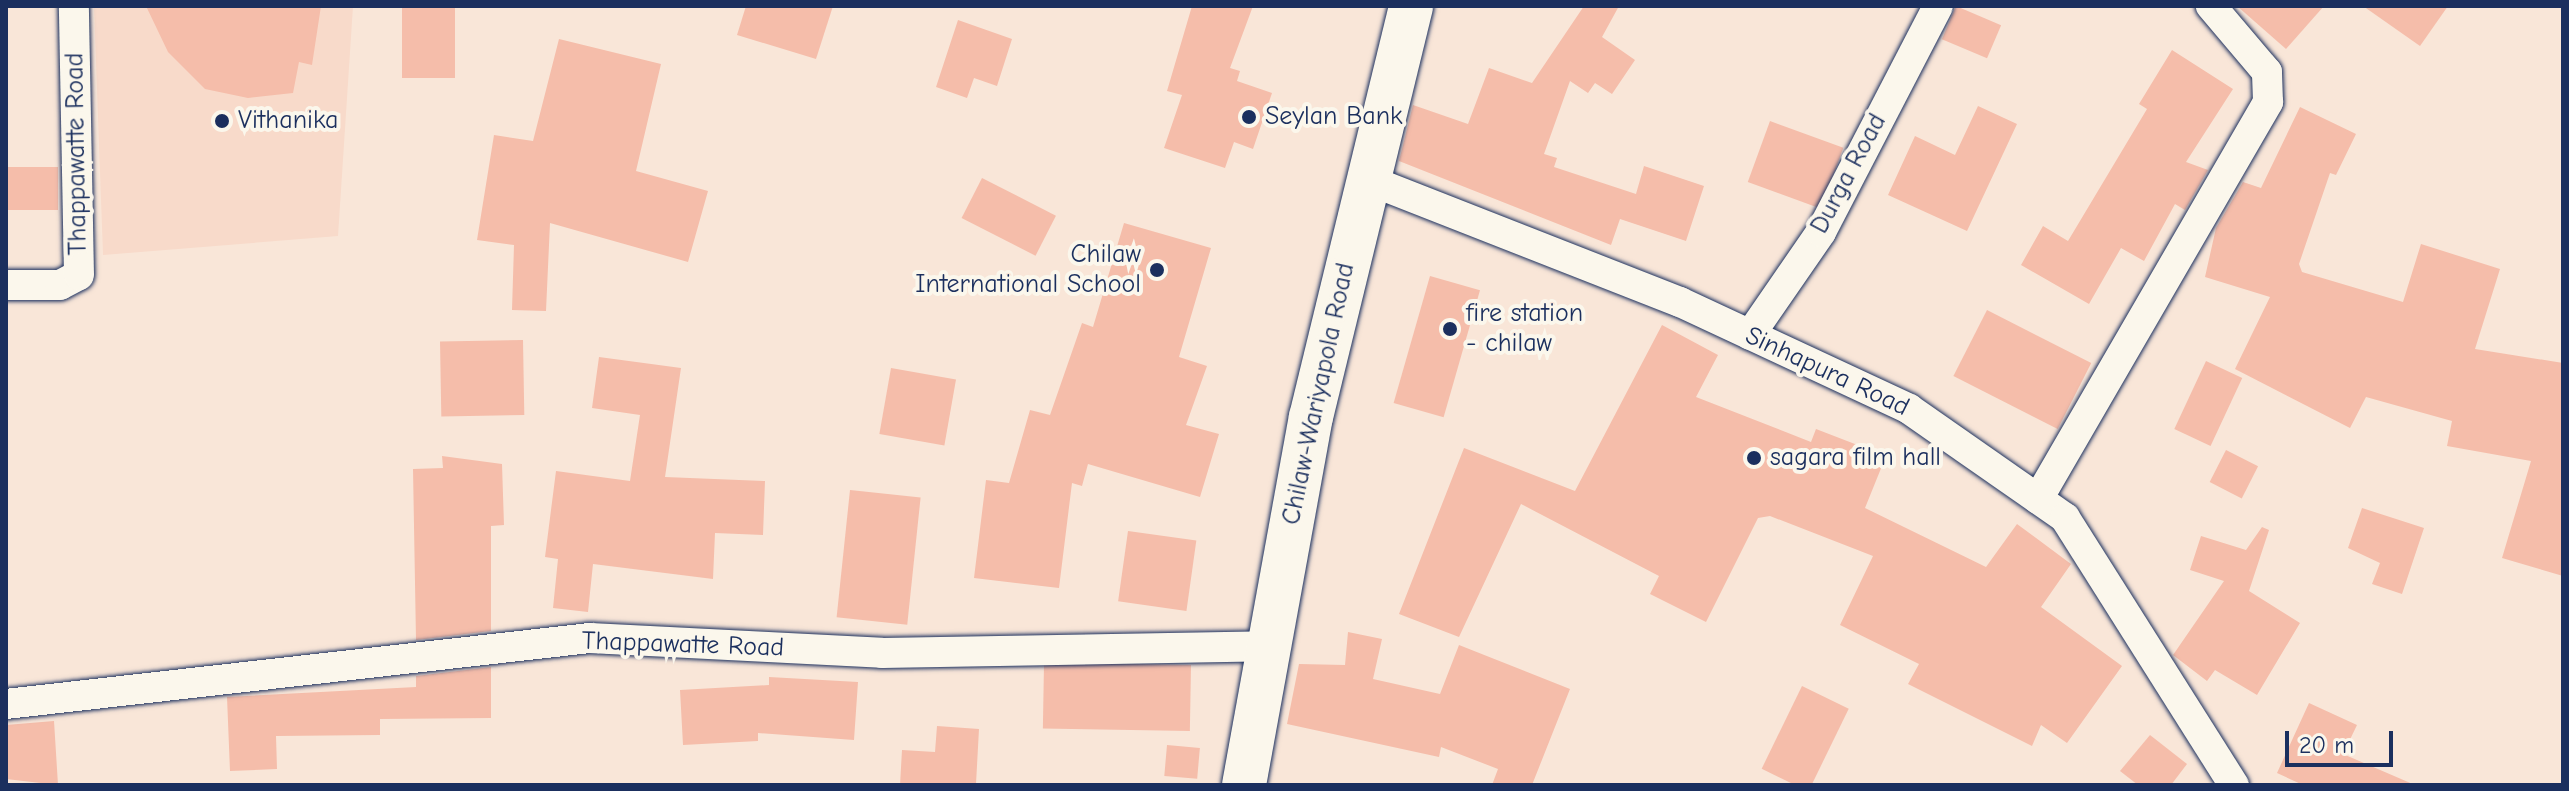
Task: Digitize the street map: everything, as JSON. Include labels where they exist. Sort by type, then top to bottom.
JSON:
[{"type":"main road","name":"Chilaw-Wariyapola Road","points":[[1244,785],[1268,646],[1366,179],[1411,6]]},
{"type":"street","name":"Thappawatte Road","points":[[6,285],[60,285],[79,275],[74,6]]},
{"type":"street","name":"Durga Road","points":[[1750,335],[1821,232],[1938,6]]},
{"type":"street","points":[[2038,499],[2268,102],[2267,72],[2211,6]]},
{"type":"street","name":"Sinhapura Road","points":[[1366,179],[1750,335],[1909,409],[2038,499],[2065,518],[2234,785]]},
{"type":"street","name":"Thappawatte Road","points":[[6,704],[590,638],[882,653],[1268,646]]},
{"type":"shaded area","name":"Vithanika","points":[[94,6],[353,6],[338,236],[103,255]]},
{"type":"building","points":[[146,6],[321,6],[312,65],[299,62],[293,93],[248,98],[205,89],[168,52]]},
{"type":"building","points":[[402,6],[455,6],[455,78],[402,78]]},
{"type":"building","points":[[746,6],[833,6],[816,59],[737,35]]},
{"type":"building","points":[[1192,6],[1253,6],[1230,68],[1240,71],[1237,81],[1272,93],[1253,149],[1234,142],[1225,168],[1164,148],[1182,95],[1167,91]]},
{"type":"building","points":[[1584,6],[1619,6],[1602,37],[1635,60],[1612,94],[1595,83],[1588,93],[1570,81],[1544,154],[1557,158],[1554,167],[1636,194],[1644,166],[1704,186],[1686,241],[1620,219],[1611,245],[1399,161],[1413,105],[1468,124],[1489,68],[1532,83]]},
{"type":"building","points":[[1956,6],[2001,25],[1987,58],[1942,39]]},
{"type":"building","points":[[2237,6],[2324,6],[2286,49]]},
{"type":"building","points":[[2363,6],[2448,6],[2420,46]]},
{"type":"building","points":[[958,20],[1012,39],[997,86],[974,78],[967,98],[936,87]]},
{"type":"building","points":[[559,39],[661,64],[636,171],[708,191],[688,262],[550,223],[546,311],[512,310],[514,245],[477,240],[494,135],[533,141]]},
{"type":"building","points":[[2172,50],[2233,89],[2186,162],[2208,170],[2185,210],[2175,204],[2144,261],[2121,248],[2089,304],[2021,265],[2043,226],[2068,241],[2147,109],[2139,104]]},
{"type":"building","points":[[1978,106],[2017,124],[1967,231],[1888,195],[1915,136],[1955,155]]},
{"type":"building","points":[[2300,107],[2356,134],[2336,175],[2330,173],[2299,264],[2302,272],[2403,302],[2421,244],[2500,269],[2475,349],[2563,363],[2563,576],[2502,558],[2531,461],[2447,446],[2452,421],[2366,397],[2350,428],[2235,369],[2270,297],[2205,277],[2216,228],[2243,182],[2261,188]]},
{"type":"building","points":[[1770,121],[1843,148],[1821,209],[1748,182]]},
{"type":"building","points":[[6,167],[58,167],[58,210],[6,210]]},
{"type":"building","points":[[982,178],[1056,216],[1036,256],[962,218]]},
{"type":"building","points":[[1124,223],[1211,248],[1179,357],[1207,366],[1186,425],[1219,434],[1200,497],[1088,464],[1082,486],[1072,483],[1059,588],[974,578],[986,480],[1009,483],[1030,410],[1050,415],[1082,323],[1093,327]]},
{"type":"building","points":[[1430,276],[1480,290],[1444,417],[1394,403]]},
{"type":"building","points":[[1987,310],[2091,363],[2058,429],[1953,376]]},
{"type":"building","points":[[1662,325],[1718,355],[1696,397],[1811,442],[1816,429],[1886,456],[1865,508],[1986,567],[2017,524],[2071,564],[2041,607],[2122,666],[2067,743],[2041,725],[2032,746],[1908,684],[1919,664],[1840,625],[1873,556],[1770,516],[1758,518],[1706,622],[1650,594],[1659,576],[1521,504],[1459,637],[1399,614],[1464,448],[1575,491]]},
{"type":"building","points":[[523,340],[524,415],[441,416],[440,341]]},
{"type":"building","points":[[599,357],[681,368],[665,477],[765,481],[763,535],[715,533],[713,579],[593,564],[588,612],[553,608],[558,559],[545,557],[556,471],[630,481],[640,415],[592,408]]},
{"type":"building","points":[[2206,361],[2242,378],[2211,446],[2174,429]]},
{"type":"building","points":[[891,368],[956,379],[944,445],[879,434]]},
{"type":"building","points":[[2226,450],[2258,466],[2242,498],[2210,482]]},
{"type":"building","points":[[442,456],[502,464],[504,525],[491,526],[491,631],[416,640],[413,469],[443,468]]},
{"type":"building","points":[[850,490],[921,497],[907,625],[837,617]]},
{"type":"building","points":[[2362,508],[2424,528],[2402,594],[2372,584],[2380,563],[2348,548]]},
{"type":"building","points":[[2262,527],[2269,530],[2249,591],[2300,623],[2257,695],[2215,670],[2207,681],[2173,655],[2224,581],[2190,570],[2201,536],[2246,550]]},
{"type":"building","points":[[1128,531],[1196,541],[1186,611],[1118,601]]},
{"type":"building","points":[[1348,632],[1382,639],[1373,679],[1440,694],[1459,645],[1570,689],[1532,785],[1492,785],[1498,769],[1441,747],[1439,757],[1287,724],[1299,664],[1345,665]]},
{"type":"building","points":[[1044,662],[1191,665],[1190,731],[1043,728]]},
{"type":"building","points":[[491,667],[491,718],[380,719],[380,735],[276,736],[277,769],[230,771],[227,697],[416,687],[416,676]]},
{"type":"building","points":[[769,677],[858,682],[854,740],[758,733],[758,741],[683,745],[680,690],[769,685]]},
{"type":"building","points":[[1802,686],[1849,709],[1812,785],[1795,785],[1762,769]]},
{"type":"building","points":[[2309,703],[2357,725],[2343,754],[2415,785],[2303,785],[2277,773]]},
{"type":"building","points":[[54,721],[58,785],[6,779],[6,725]]},
{"type":"building","points":[[937,726],[979,729],[976,784],[900,785],[902,750],[935,752]]},
{"type":"building","points":[[2150,735],[2187,764],[2171,785],[2138,785],[2120,771]]},
{"type":"building","points":[[1167,745],[1200,748],[1197,779],[1164,776]]},
{"type":"place","name":"Seylan Bank","points":[[1249,117]]},
{"type":"place","name":"Vithanika","points":[[222,121]]},
{"type":"place","name":"Chilaw International School","points":[[1157,270]]},
{"type":"place","name":"fire station - chilaw","points":[[1450,329]]},
{"type":"place","name":"sagara film hall","points":[[1754,458]]}]
